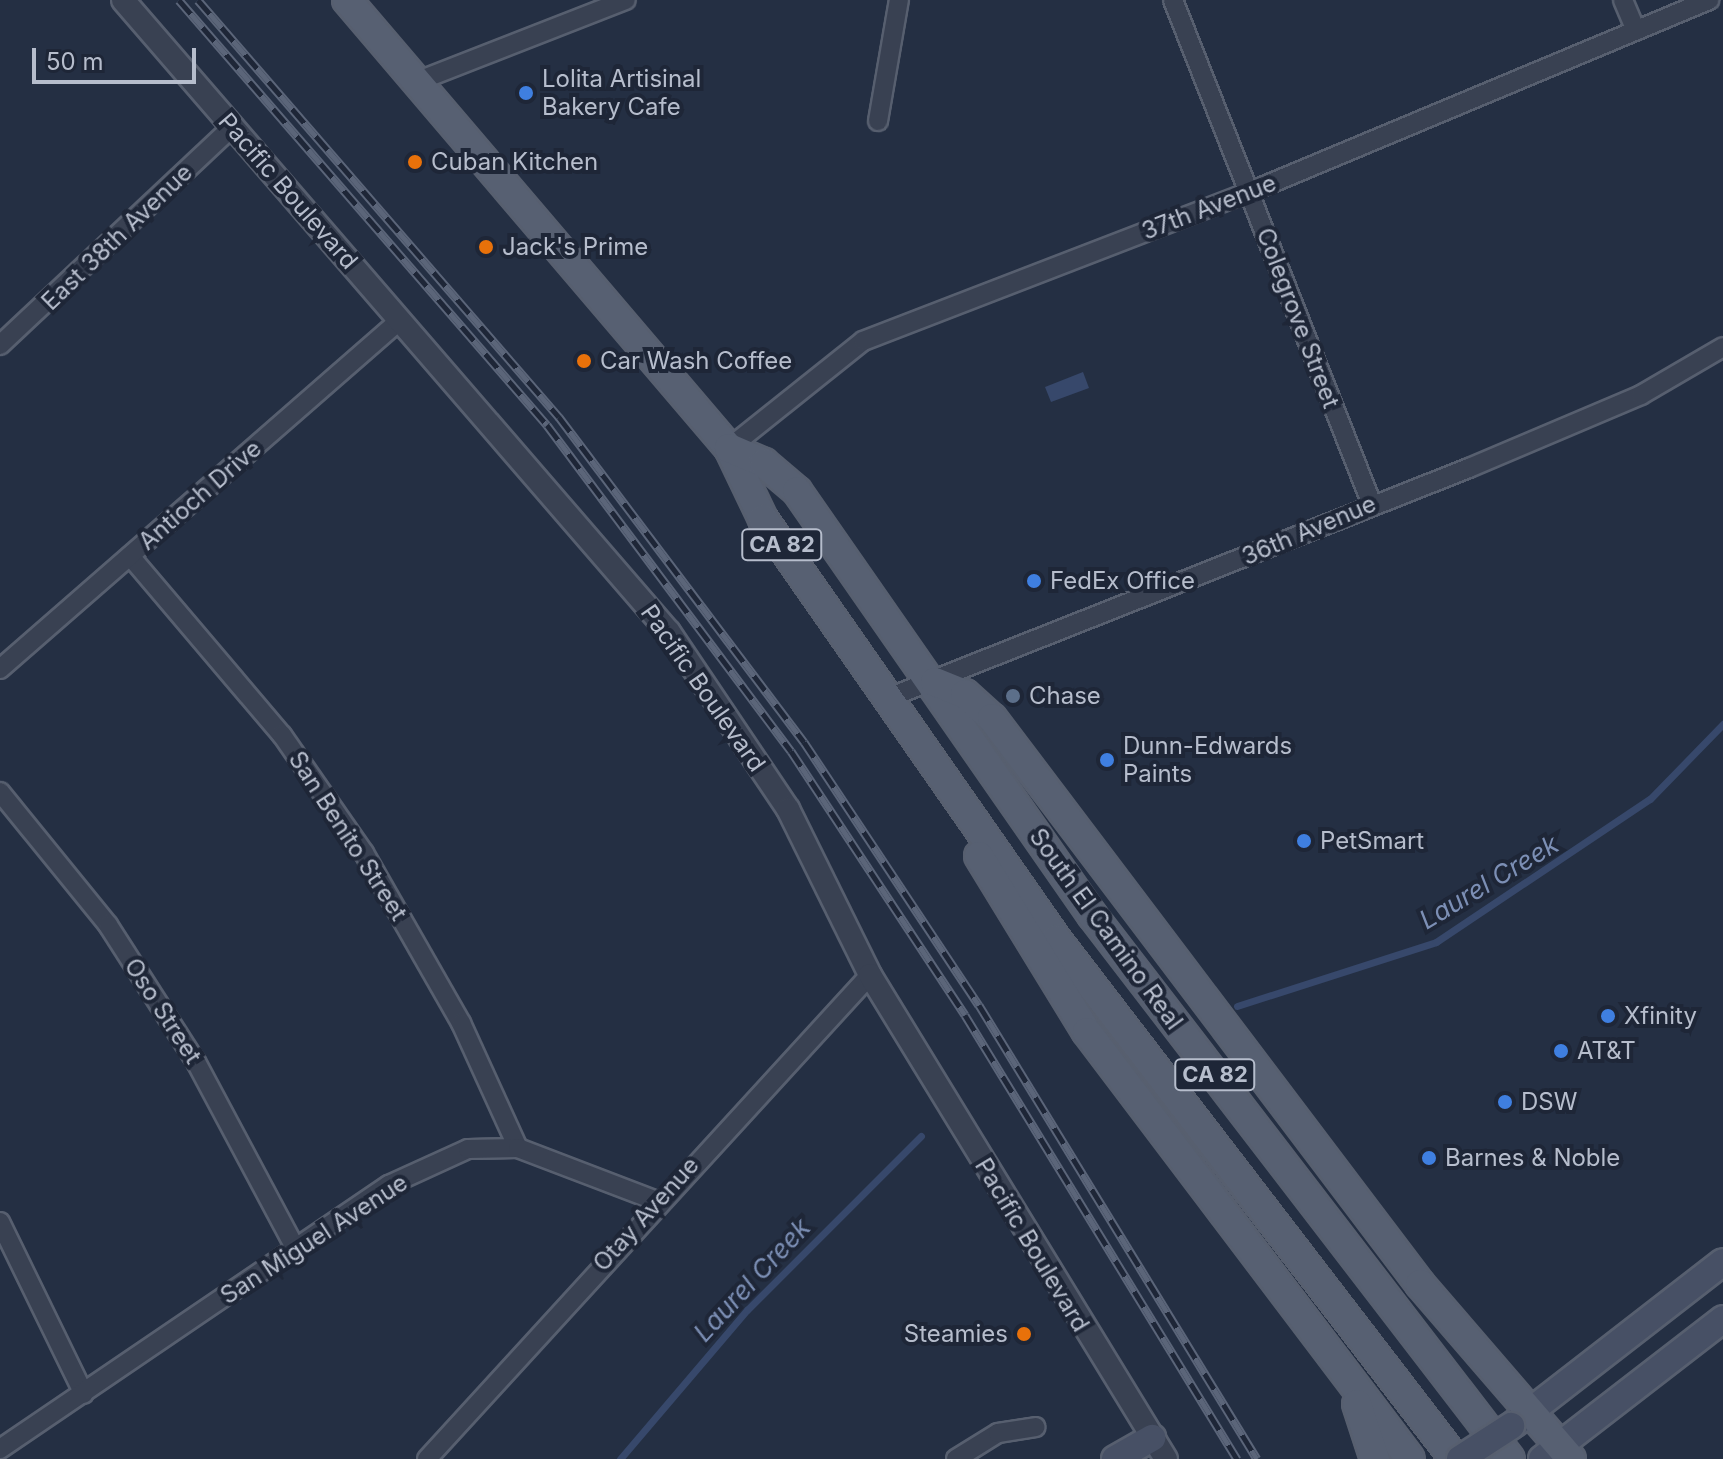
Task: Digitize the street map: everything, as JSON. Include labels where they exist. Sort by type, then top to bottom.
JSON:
[{"type":"main road","name":"South El Camino Real","points":[[347,0],[729,448],[750,499],[929,760],[1095,993],[1458,1459]]},
{"type":"main road","name":"South El Camino Real","points":[[729,448],[764,463],[797,491],[935,682],[1092,915],[1510,1459]]},
{"type":"main road","points":[[935,682],[965,694],[992,718],[1522,1418],[1558,1455],[1723,1319]]},
{"type":"main road","points":[[929,760],[1062,995],[1410,1459]]},
{"type":"main road","points":[[1458,1459],[1522,1418],[1723,1262]]},
{"type":"main road","points":[[1340,1367],[1375,1459]]},
{"type":"main road","points":[[1115,1459],[1159,1448]]},
{"type":"street","name":"Pacific Boulevard","points":[[123,0],[669,632],[788,809],[870,975],[1159,1448]]},
{"type":"street","points":[[418,81],[626,0]]},
{"type":"street","points":[[878,121],[899,0]]},
{"type":"street","name":"Colegrove Street","points":[[1173,0],[1371,502]]},
{"type":"street","points":[[1623,0],[1636,30]]},
{"type":"street","name":"37th Avenue","points":[[729,448],[863,341],[1250,192],[1710,0]]},
{"type":"street","name":"East 38th Avenue","points":[[0,345],[233,126]]},
{"type":"street","name":"Antioch Drive","points":[[0,669],[399,321]]},
{"type":"street","name":"36th Avenue","points":[[888,698],[935,682],[1371,502],[1641,395],[1723,347]]},
{"type":"street","name":"San Benito Street","points":[[130,556],[282,735],[364,853],[461,1023],[518,1148]]},
{"type":"street","name":"Oso Street","points":[[0,792],[124,950],[196,1062],[296,1249]]},
{"type":"street","name":"Otay Avenue","points":[[427,1459],[657,1201],[870,975]]},
{"type":"street","name":"San Miguel Avenue","points":[[0,1449],[389,1185],[455,1155],[518,1148],[657,1201]]},
{"type":"street","points":[[0,1222],[84,1394]]},
{"type":"street","points":[[956,1459],[998,1433],[1036,1427]]},
{"type":"water","points":[[1083,372],[1089,388],[1051,402],[1045,387]]},
{"type":"waterway","name":"Laurel Creek","points":[[1237,1006],[1436,942],[1650,799],[1723,724]]},
{"type":"waterway","name":"Laurel Creek","points":[[620,1459],[747,1310],[921,1136]]},
{"type":"railway","points":[[179,0],[547,425],[791,751],[965,1015],[1237,1459]]},
{"type":"railway","points":[[198,0],[559,417],[804,742],[979,1005],[1257,1459]]},
{"type":"place","name":"Lolita Artisinal Bakery Cafe","points":[[526,93]]},
{"type":"place","name":"Cuban Kitchen","points":[[415,162]]},
{"type":"place","name":"Jack's Prime","points":[[486,247]]},
{"type":"place","name":"Car Wash Coffee","points":[[584,361]]},
{"type":"place","name":"FedEx Office","points":[[1034,581]]},
{"type":"place","name":"Chase","points":[[1013,696]]},
{"type":"place","name":"Dunn-Edwards Paints","points":[[1107,760]]},
{"type":"place","name":"PetSmart","points":[[1304,841]]},
{"type":"place","name":"Xfinity","points":[[1608,1016]]},
{"type":"place","name":"AT&T","points":[[1561,1051]]},
{"type":"place","name":"DSW","points":[[1505,1102]]},
{"type":"place","name":"Barnes & Noble","points":[[1429,1158]]},
{"type":"place","name":"Steamies","points":[[1024,1334]]}]
